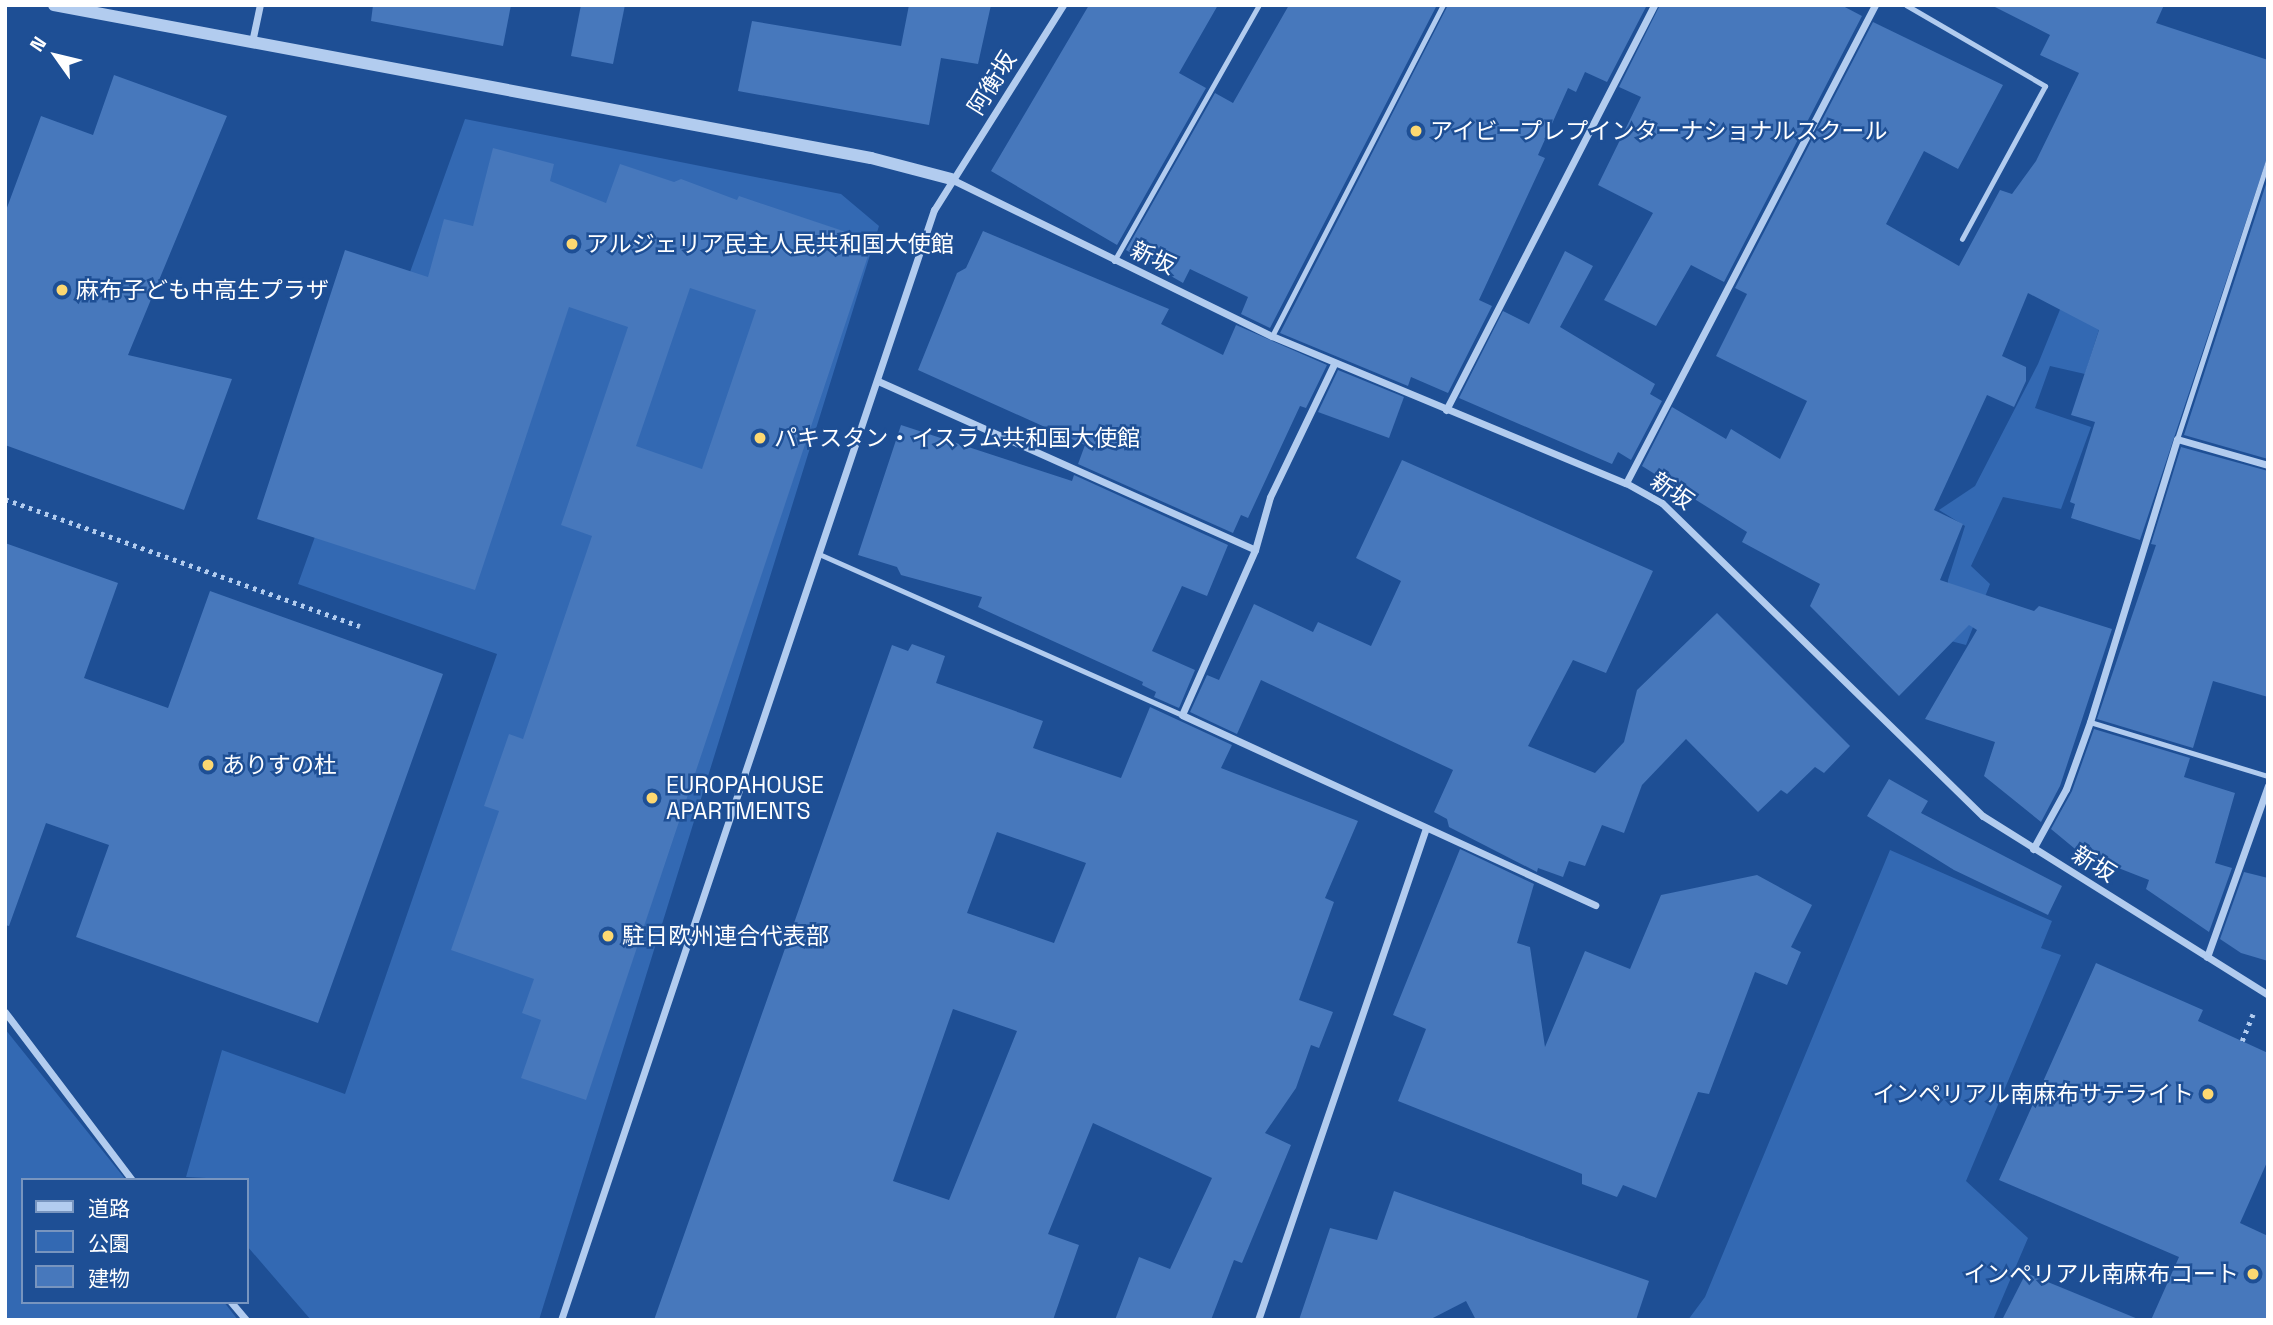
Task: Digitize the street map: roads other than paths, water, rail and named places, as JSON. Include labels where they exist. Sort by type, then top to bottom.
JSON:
[{"type":"street","points":[[54,5],[906,165],[951,179]]},
{"type":"street","points":[[252,42],[260,5]]},
{"type":"street","name":"阿衡坂","points":[[561,1320],[934,210],[951,179],[1063,5]]},
{"type":"street","points":[[1446,410],[1654,5]]},
{"type":"street","points":[[1626,483],[1875,5]]},
{"type":"street","name":"新坂","points":[[951,179],[1272,336],[1626,483],[1662,503],[1983,816],[2268,995]]},
{"type":"street","points":[[1334,364],[1270,497],[1255,550],[1182,715],[1595,905]]},
{"type":"street","points":[[878,381],[1255,550]]},
{"type":"street","points":[[2033,849],[2066,789],[2090,722],[2176,439],[2268,465]]},
{"type":"street","points":[[2207,957],[2268,786]]},
{"type":"street","points":[[1258,1320],[1426,828]]},
{"type":"street","points":[[5,1012],[130,1178]]},
{"type":"street","points":[[233,1304],[246,1320]]},
{"type":"lane","points":[[1114,261],[1259,5]]},
{"type":"lane","points":[[1272,336],[1443,5]]},
{"type":"lane","points":[[1906,5],[2045,86],[1962,239]]},
{"type":"lane","points":[[2176,439],[2268,160]]},
{"type":"lane","points":[[819,554],[1182,715]]},
{"type":"lane","points":[[2090,722],[2268,776]]},
{"type":"place","name":"アイビープレプインターナショナルスクール","points":[[1416,131]]},
{"type":"place","name":"アルジェリア民主人民共和国大使館","points":[[572,244]]},
{"type":"place","name":"麻布子ども中高生プラザ","points":[[62,290]]},
{"type":"place","name":"パキスタン・イスラム共和国大使館","points":[[760,438]]},
{"type":"place","name":"ありすの杜","points":[[208,765]]},
{"type":"place","name":"EUROPAHOUSE APARTMENTS","points":[[652,798]]},
{"type":"place","name":"駐日欧州連合代表部","points":[[608,936]]},
{"type":"place","name":"インペリアル南麻布サテライト","points":[[2208,1094]]},
{"type":"place","name":"インペリアル南麻布コート","points":[[2253,1274]]}]
